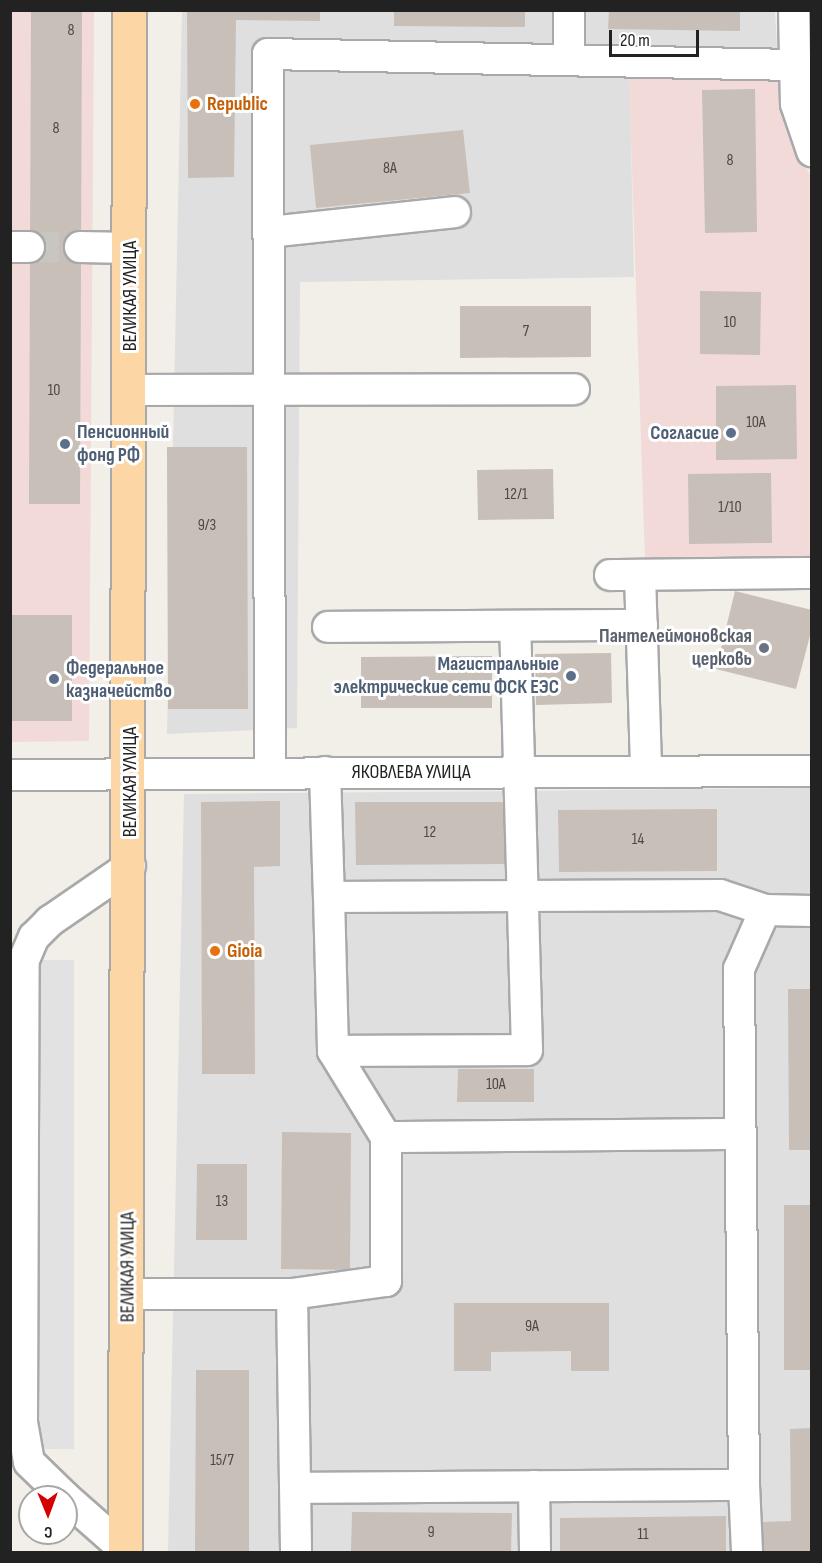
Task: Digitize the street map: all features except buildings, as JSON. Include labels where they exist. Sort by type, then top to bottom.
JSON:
[{"type":"main road","name":"ВЕЛИКАЯ УЛИЦА","points":[[125,1551],[130,867],[129,10]]},
{"type":"street","points":[[569,10],[569,60]]},
{"type":"street","points":[[794,10],[793,65],[796,104],[812,151]]},
{"type":"street","points":[[270,772],[268,54],[793,65]]},
{"type":"street","points":[[269,232],[455,212]]},
{"type":"street","points":[[80,247],[130,248]]},
{"type":"street","points":[[130,390],[574,389]]},
{"type":"street","points":[[610,575],[812,573]]},
{"type":"street","points":[[640,575],[646,771]]},
{"type":"street","points":[[328,627],[642,625]]},
{"type":"street","points":[[333,1051],[527,1050],[515,626]]},
{"type":"street","name":"ЯКОВЛЕВА УЛИЦА","points":[[10,775],[812,771]]},
{"type":"street","points":[[128,1294],[292,1294],[386,1281],[386,1137],[333,1051],[325,772]]},
{"type":"street","points":[[52,1485],[29,1462],[22,1423],[24,960],[34,937],[50,921],[130,867]]},
{"type":"street","points":[[329,897],[524,894],[720,895],[765,910],[812,910]]},
{"type":"street","points":[[747,1552],[744,1485],[739,969],[765,910]]},
{"type":"street","points":[[386,1137],[741,1134]]},
{"type":"street","points":[[292,1294],[297,1552]]},
{"type":"street","points":[[296,1488],[744,1485]]},
{"type":"street","points":[[534,1486],[535,1552]]},
{"type":"street","points":[[78,1509],[125,1551]]},
{"type":"shaded area","points":[[10,11],[94,11],[89,741],[11,742]]},
{"type":"shaded area","points":[[182,11],[775,11],[777,49],[629,49],[634,277],[300,282],[297,728],[167,734]]},
{"type":"shaded area","points":[[629,77],[786,81],[805,165],[811,177],[811,558],[645,560]]},
{"type":"shaded area","points":[[811,788],[811,1552],[168,1552],[184,794]]},
{"type":"shaded area","points":[[34,960],[74,960],[74,1449],[35,1449]]},
{"type":"tunnel","points":[[29,247],[80,247]]},
{"type":"place","name":"Republic","points":[[195,104]]},
{"type":"place","name":"Согласие","points":[[731,433]]},
{"type":"place","name":"Пенсионный фонд РФ","points":[[65,444]]},
{"type":"place","name":"Пантелеймоновская церковь","points":[[764,648]]},
{"type":"place","name":"Магистральные электрические сети ФСК ЕЭС","points":[[571,676]]},
{"type":"place","name":"Федеральное казначейство","points":[[54,679]]},
{"type":"place","name":"Gioia","points":[[215,951]]}]
